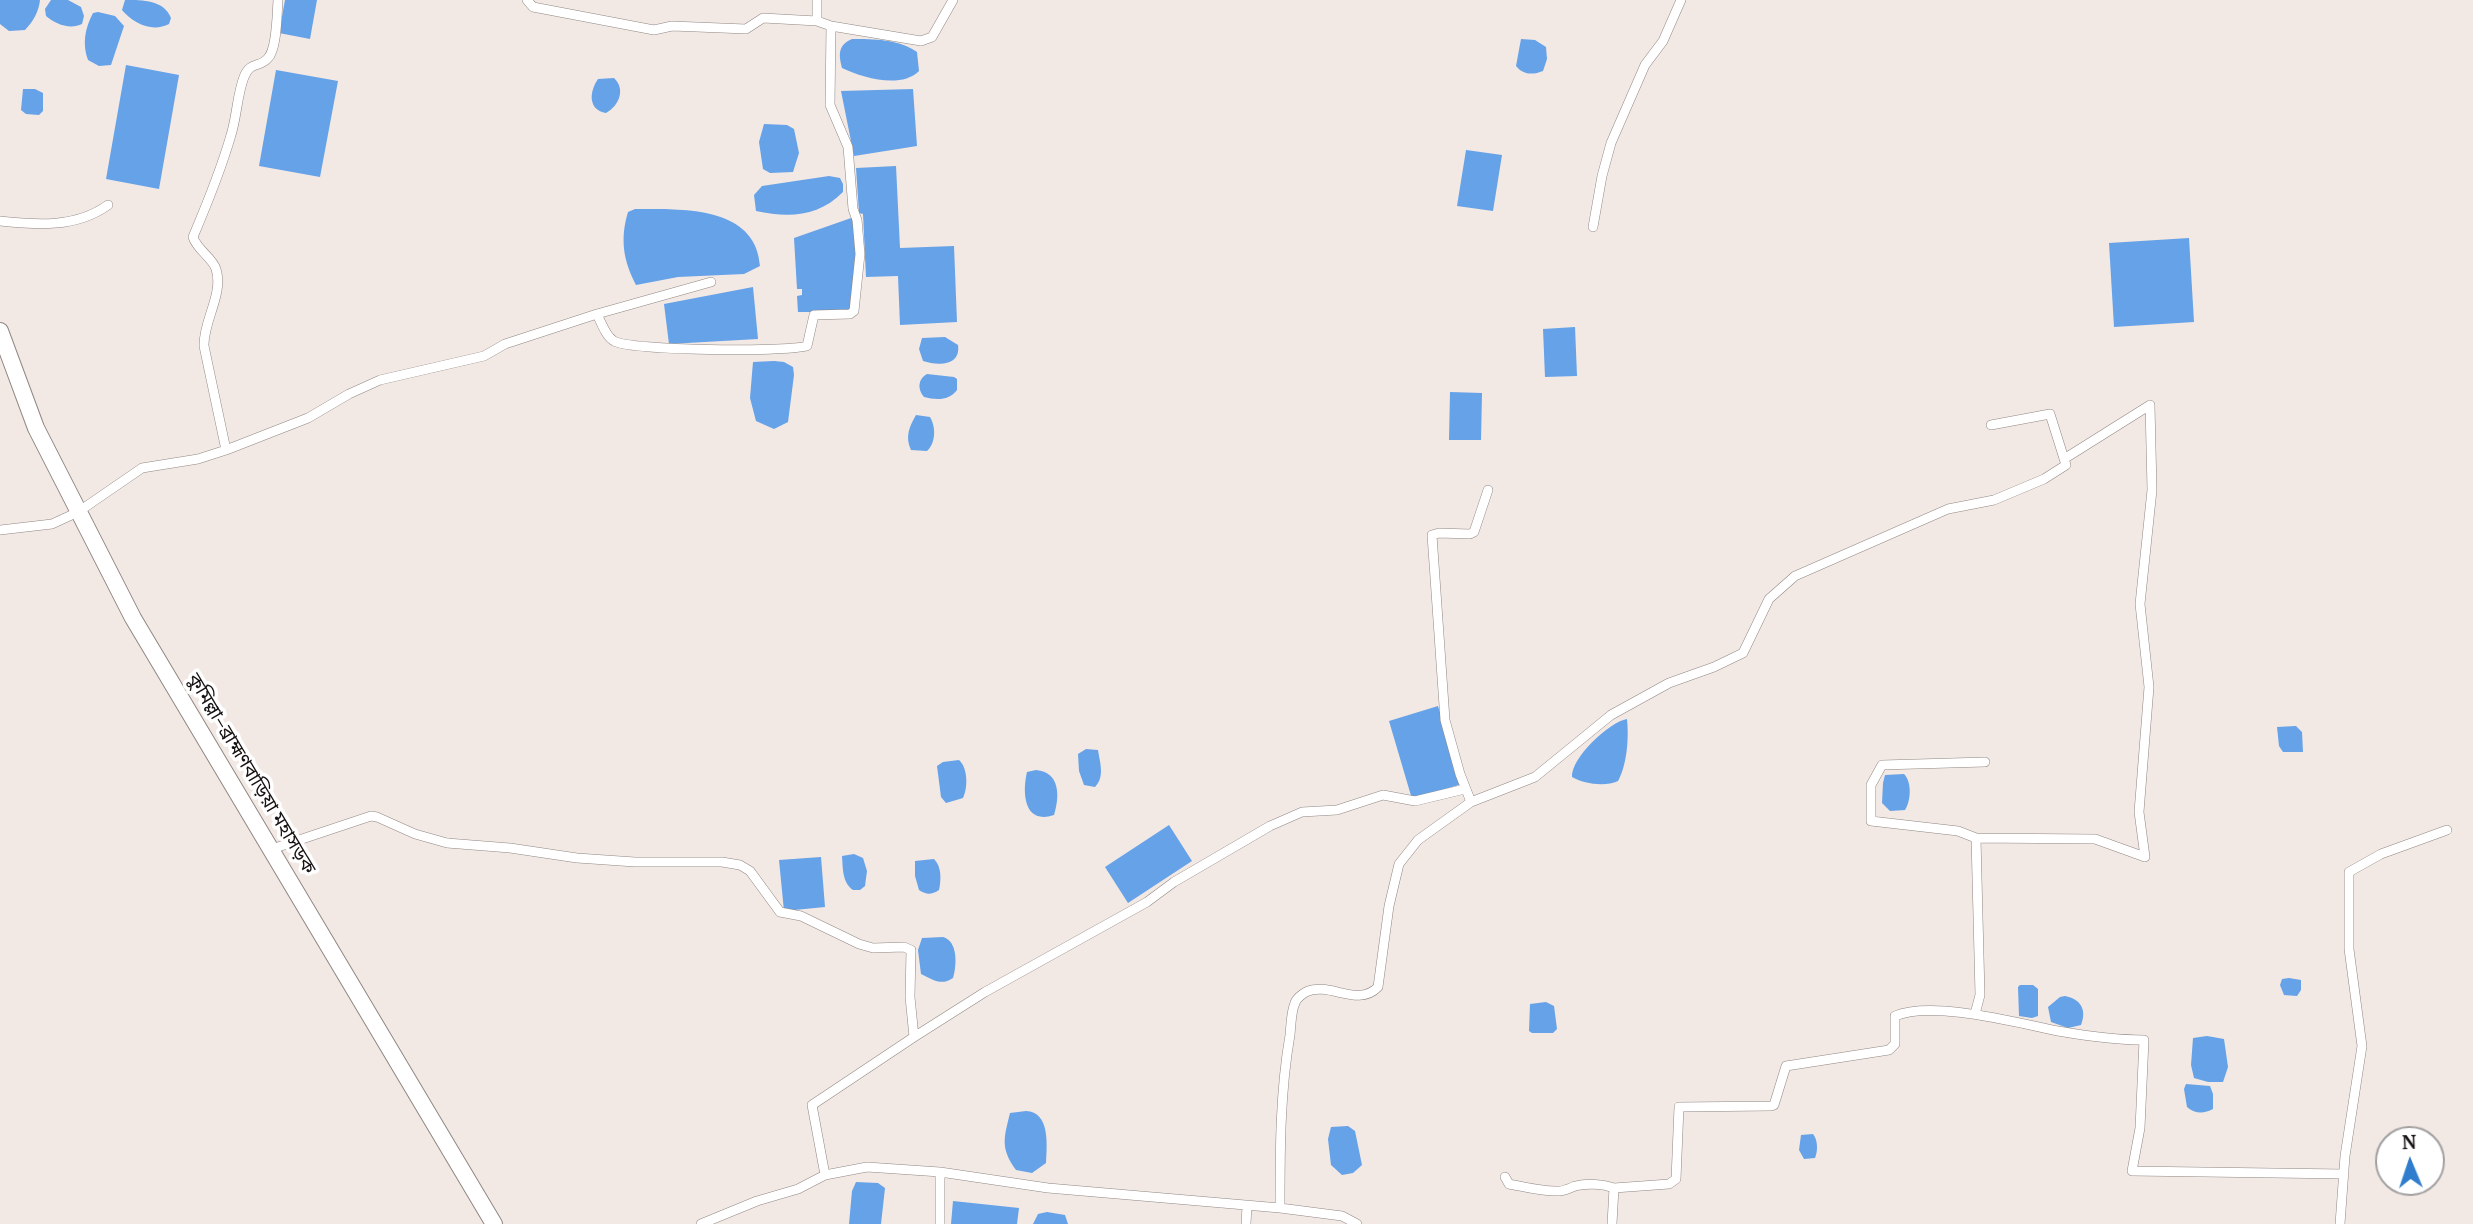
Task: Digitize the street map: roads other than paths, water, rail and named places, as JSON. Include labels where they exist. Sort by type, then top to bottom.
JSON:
[{"type":"highway","name":"কুমিল্লা–ব্রাহ্মণবাড়িয়া মহাসড়ক","points":[[0,331],[36,428],[133,618],[494,1224]]},
{"type":"street","points":[[226,450],[204,346],[204,335],[216,294],[217,271],[195,244],[194,237],[222,166],[244,77],[248,68],[266,61],[272,53],[278,0]]},
{"type":"street","points":[[527,0],[533,7],[654,30],[672,26],[746,29],[764,18],[817,21],[831,26],[921,41],[932,37],[953,0]]},
{"type":"street","points":[[817,0],[817,21]]},
{"type":"street","points":[[1592,227],[1611,143],[1645,65],[1663,41],[1681,0]]},
{"type":"street","points":[[597,314],[609,337],[621,343],[769,351],[807,346],[814,315],[852,313],[860,254],[848,147],[830,105],[831,26]]},
{"type":"street","points":[[0,221],[59,223],[96,213],[108,205]]},
{"type":"street","points":[[0,530],[45,526],[78,512],[142,468],[198,459],[226,450],[308,418],[380,380],[484,356],[505,344],[597,314],[711,282]]},
{"type":"street","points":[[1985,762],[1882,765],[1871,786],[1871,821],[1958,831],[1976,838],[2095,839],[2145,857],[2139,812],[2150,687],[2140,604],[2152,490],[2150,405],[2064,459]]},
{"type":"street","points":[[1280,1208],[1281,1122],[1295,1001],[1314,989],[1361,996],[1371,994],[1378,987],[1389,906],[1399,864],[1418,840],[1471,802],[1535,776],[1611,715],[1669,683],[1714,667],[1742,653],[1769,599],[1795,576],[1948,509],[1994,500],[2066,465],[2050,414],[1991,425]]},
{"type":"street","points":[[1471,802],[1445,720],[1432,535],[1474,532],[1488,489]]},
{"type":"street","points":[[825,1175],[812,1105],[985,992],[1147,902],[1174,882],[1270,826],[1302,812],[1337,810],[1383,795],[1415,802],[1465,789]]},
{"type":"street","points":[[272,849],[371,816],[415,834],[447,843],[510,848],[577,858],[635,862],[722,862],[740,865],[750,871],[780,912],[802,916],[859,944],[873,948],[904,947],[911,950],[910,998],[914,1037]]},
{"type":"street","points":[[2340,1224],[2344,1174],[2362,1046],[2349,949],[2349,872],[2381,854],[2447,830]]},
{"type":"street","points":[[1975,1014],[1980,995],[1976,838]]},
{"type":"street","points":[[1505,1177],[1509,1184],[1560,1191],[1577,1185],[1606,1185],[1614,1188],[1673,1183],[1676,1179],[1679,1107],[1774,1105],[1786,1066],[1894,1048],[1895,1016],[1940,1011],[1975,1014],[2106,1038],[2144,1040],[2140,1128],[2132,1171],[2344,1174]]},
{"type":"street","points":[[701,1224],[757,1201],[799,1189],[825,1175],[867,1167],[940,1172],[1048,1188],[1280,1208],[1342,1216],[1357,1224]]},
{"type":"street","points":[[940,1172],[940,1224]]},
{"type":"street","points":[[1612,1224],[1614,1188]]},
{"type":"street","points":[[1246,1224],[1247,1206]]},
{"type":"water","points":[[0,0],[40,0],[35,16],[25,30],[9,31],[0,24]]},
{"type":"water","points":[[51,0],[68,0],[81,7],[84,16],[82,24],[58,24],[46,16],[45,9]]},
{"type":"water","points":[[125,0],[158,4],[168,12],[171,18],[169,24],[150,27],[137,23],[122,10]]},
{"type":"water","points":[[285,0],[317,0],[310,39],[279,33]]},
{"type":"water","points":[[93,13],[115,16],[124,26],[111,65],[99,66],[88,60],[86,54],[86,30]]},
{"type":"water","points":[[852,39],[902,44],[917,52],[919,71],[902,80],[892,81],[871,78],[842,68],[841,48]]},
{"type":"water","points":[[1521,39],[1535,40],[1546,47],[1547,59],[1543,71],[1528,73],[1516,66]]},
{"type":"water","points":[[126,65],[179,75],[159,189],[106,179]]},
{"type":"water","points":[[276,70],[338,81],[320,177],[259,166]]},
{"type":"water","points":[[614,78],[620,87],[619,97],[606,113],[596,108],[592,95],[598,79]]},
{"type":"water","points":[[23,89],[35,89],[43,93],[43,111],[39,115],[26,114],[21,110]]},
{"type":"water","points":[[913,89],[917,146],[854,156],[841,91]]},
{"type":"water","points":[[764,124],[787,125],[794,129],[799,153],[793,172],[770,173],[763,169],[759,142]]},
{"type":"water","points":[[1466,150],[1502,155],[1493,211],[1457,206]]},
{"type":"water","points":[[896,166],[900,248],[954,246],[957,322],[900,325],[898,276],[866,277],[863,214],[859,213],[856,168]]},
{"type":"water","points":[[829,176],[840,178],[843,192],[824,206],[791,215],[756,211],[754,195],[762,186]]},
{"type":"water","points":[[635,209],[693,211],[731,221],[745,231],[755,246],[760,266],[744,274],[678,277],[636,285],[628,267],[624,240],[628,212]]},
{"type":"water","points":[[854,217],[857,252],[850,312],[798,312],[797,296],[802,295],[802,289],[797,289],[794,238]]},
{"type":"water","points":[[2189,238],[2194,322],[2114,327],[2109,243]]},
{"type":"water","points":[[753,287],[758,339],[669,344],[664,304]]},
{"type":"water","points":[[1575,327],[1577,376],[1545,377],[1543,329]]},
{"type":"water","points":[[945,337],[958,345],[956,357],[941,364],[923,361],[919,349],[922,338]]},
{"type":"water","points":[[774,361],[793,367],[794,375],[788,422],[774,429],[756,421],[750,398],[753,362]]},
{"type":"water","points":[[927,374],[954,377],[957,379],[957,390],[942,399],[924,397],[920,384]]},
{"type":"water","points":[[1450,392],[1482,393],[1481,440],[1449,440]]},
{"type":"water","points":[[916,415],[930,417],[933,425],[934,435],[927,451],[911,450],[909,445],[909,432]]},
{"type":"water","points":[[1438,706],[1462,784],[1412,799],[1389,721]]},
{"type":"water","points":[[1627,719],[1627,751],[1618,781],[1595,784],[1572,777],[1578,760],[1592,742],[1611,727]]},
{"type":"water","points":[[2296,726],[2302,732],[2303,752],[2283,752],[2279,746],[2277,727]]},
{"type":"water","points":[[1086,749],[1098,750],[1101,774],[1095,787],[1084,785],[1079,771],[1078,754]]},
{"type":"water","points":[[959,760],[966,773],[965,794],[963,798],[946,803],[941,797],[937,766],[943,762]]},
{"type":"water","points":[[1036,770],[1050,775],[1054,780],[1057,800],[1054,815],[1036,815],[1027,805],[1027,772]]},
{"type":"water","points":[[1904,774],[1909,787],[1907,806],[1905,810],[1890,811],[1882,803],[1885,775]]},
{"type":"water","points":[[1169,825],[1192,861],[1128,903],[1105,867]]},
{"type":"water","points":[[854,854],[863,858],[867,871],[865,886],[860,890],[849,887],[844,874],[842,856]]},
{"type":"water","points":[[821,857],[825,907],[784,911],[779,860]]},
{"type":"water","points":[[934,859],[940,870],[939,890],[927,894],[919,890],[915,861]]},
{"type":"water","points":[[922,938],[948,939],[954,948],[956,960],[953,978],[941,982],[921,974],[918,950]]},
{"type":"water","points":[[2282,979],[2301,980],[2301,990],[2297,996],[2284,995],[2280,985]]},
{"type":"water","points":[[2020,985],[2033,985],[2038,989],[2038,1016],[2019,1016]]},
{"type":"water","points":[[2065,996],[2081,1006],[2081,1025],[2068,1028],[2051,1022],[2048,1007]]},
{"type":"water","points":[[1546,1002],[1554,1006],[1557,1029],[1553,1033],[1532,1033],[1529,1031],[1530,1004]]},
{"type":"water","points":[[2207,1036],[2224,1039],[2228,1067],[2223,1082],[2194,1078],[2191,1065],[2193,1038]]},
{"type":"water","points":[[2186,1084],[2210,1086],[2213,1109],[2200,1112],[2187,1107],[2184,1089]]},
{"type":"water","points":[[1026,1111],[1039,1117],[1046,1138],[1046,1163],[1032,1173],[1016,1170],[1005,1149],[1010,1113]]},
{"type":"water","points":[[1348,1126],[1355,1131],[1362,1165],[1353,1173],[1342,1175],[1331,1165],[1328,1139],[1331,1127]]},
{"type":"water","points":[[1813,1134],[1817,1146],[1815,1158],[1804,1159],[1799,1150],[1801,1135]]},
{"type":"water","points":[[856,1182],[878,1183],[885,1188],[881,1224],[849,1224],[852,1191]]},
{"type":"water","points":[[953,1201],[1019,1208],[1017,1224],[951,1224]]},
{"type":"water","points":[[1047,1212],[1065,1215],[1068,1224],[1033,1224],[1038,1214]]}]
